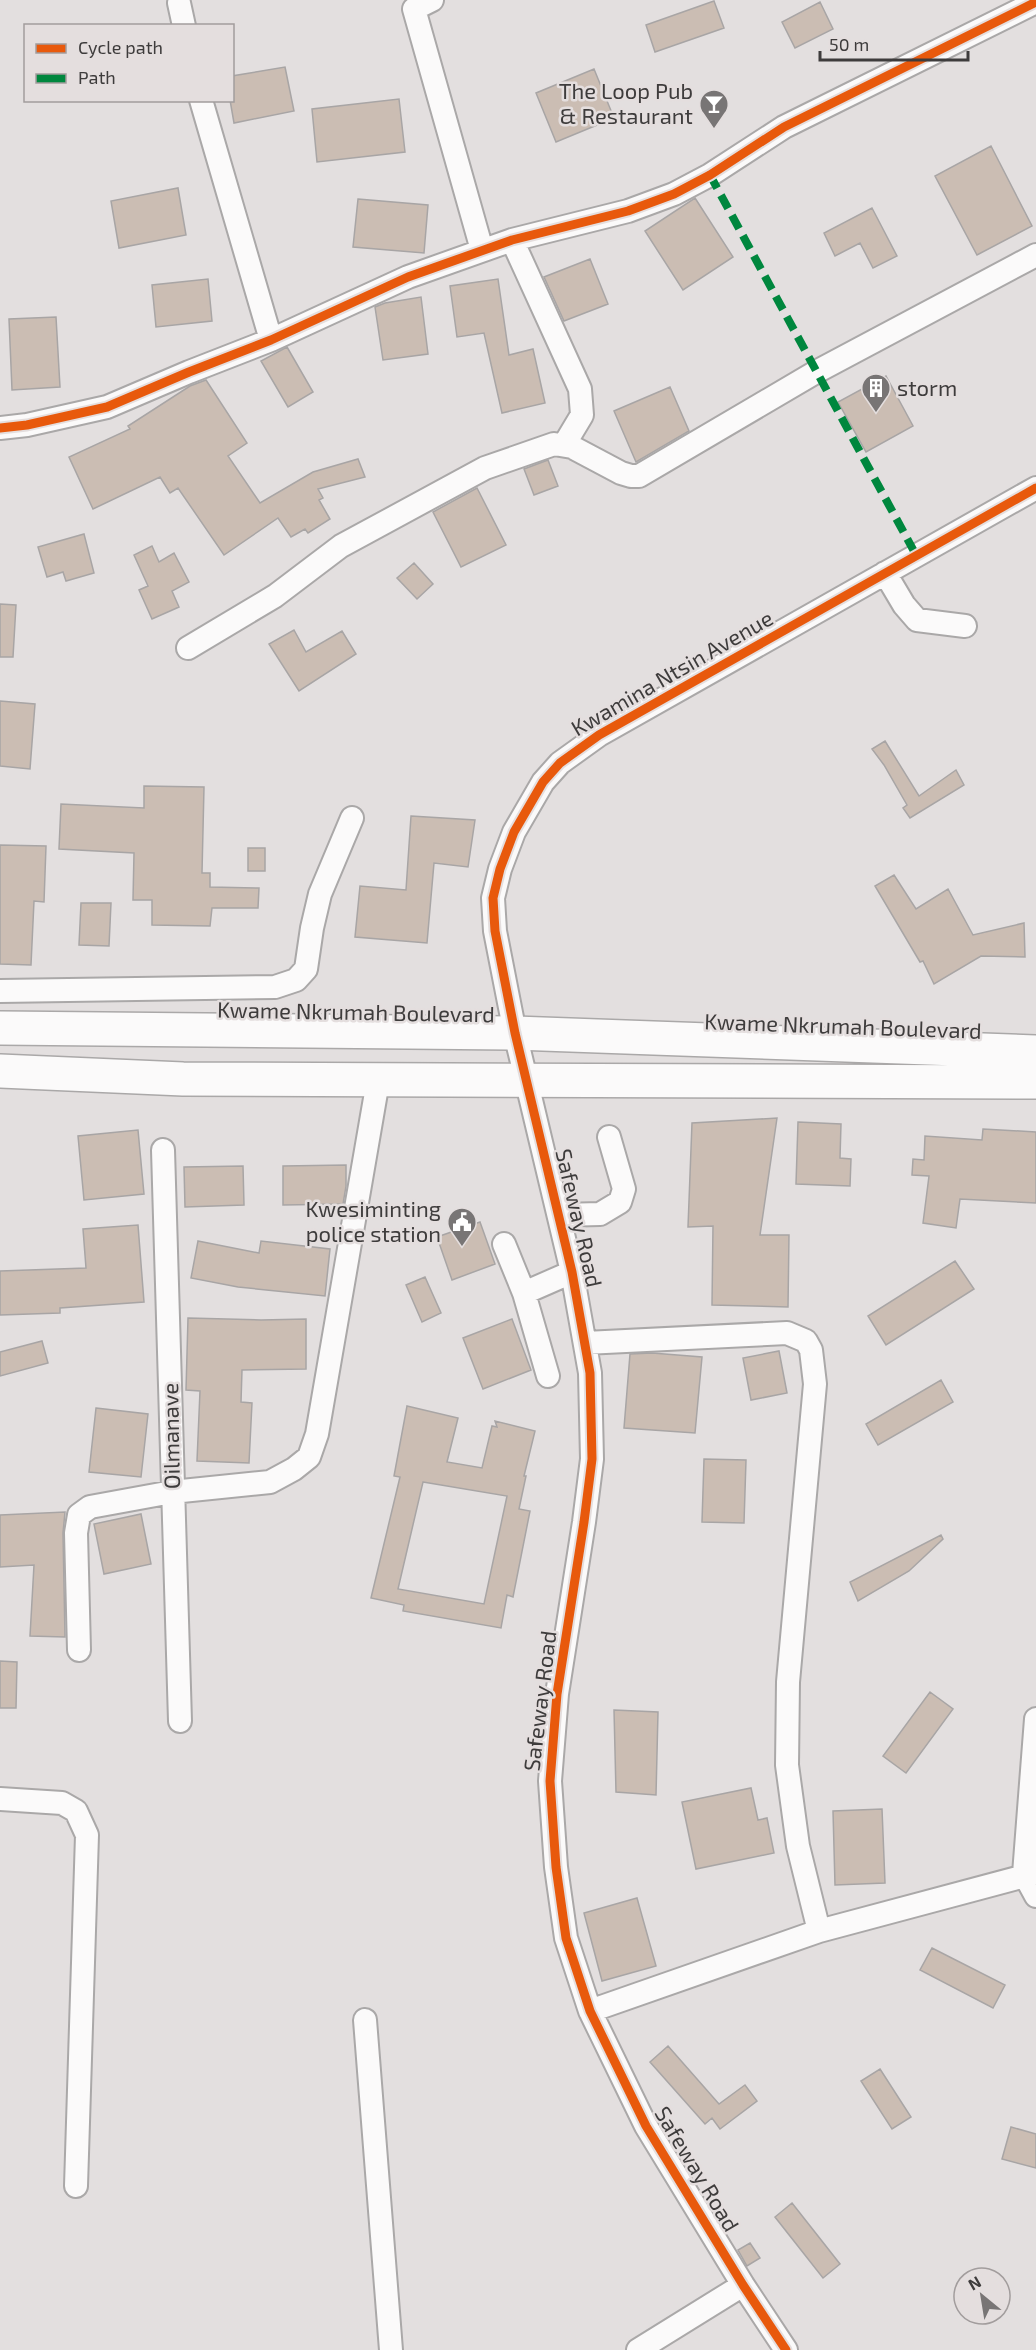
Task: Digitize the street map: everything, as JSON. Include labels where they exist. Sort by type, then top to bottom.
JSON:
[{"type":"highway","name":"Kwame Nkrumah Boulevard","points":[[0,1028],[515,1033],[1036,1052]]},
{"type":"highway","points":[[0,1071],[183,1079],[1036,1082]]},
{"type":"street","points":[[0,428],[27,425],[107,407],[271,340],[408,277],[513,240],[628,212],[674,194],[710,176],[784,128],[1036,2]]},
{"type":"street","points":[[179,3],[184,24]]},
{"type":"street","points":[[420,3],[482,250]]},
{"type":"street","points":[[202,102],[271,340]]},
{"type":"street","points":[[513,240],[580,388],[582,415],[564,444]]},
{"type":"street","points":[[188,648],[275,596],[304,572],[351,540],[485,468],[554,444],[564,444],[621,472],[639,476],[816,372],[1036,255]]},
{"type":"street","name":"Kwamina Ntsin Avenue","points":[[525,1080],[495,931],[493,898],[500,869],[514,832],[543,782],[560,763],[599,735],[1036,488]]},
{"type":"street","points":[[885,573],[904,605],[917,620],[965,626]]},
{"type":"street","points":[[0,992],[276,987],[296,980],[306,969],[320,894],[352,819]]},
{"type":"street","name":"Safeway Road","points":[[525,1080],[560,1215],[590,1373],[592,1459],[585,1522],[557,1694],[550,1781],[556,1867],[566,1938],[590,2011],[646,2126],[743,2285],[786,2350]]},
{"type":"street","points":[[78,1650],[76,1533],[79,1515],[90,1507],[172,1492],[270,1482],[294,1469],[309,1456],[317,1434],[378,1081]]},
{"type":"street","points":[[560,1215],[600,1214],[620,1202],[624,1189],[609,1137]]},
{"type":"street","name":"Oilmanave","points":[[164,1150],[180,1721]]},
{"type":"street","points":[[504,1244],[524,1293],[548,1376]]},
{"type":"street","points":[[524,1293],[572,1272]]},
{"type":"street","points":[[585,1343],[788,1333],[806,1341],[811,1350],[815,1384],[789,1671],[787,1765],[798,1846],[819,1930]]},
{"type":"street","points":[[1036,1719],[1030,1874],[1036,1896]]},
{"type":"street","points":[[0,1799],[62,1803],[76,1810],[87,1835],[76,2186]]},
{"type":"street","points":[[590,2011],[819,1930],[1030,1874]]},
{"type":"street","points":[[365,2020],[391,2350]]},
{"type":"street","points":[[638,2350],[743,2285]]},
{"type":"building","points":[[714,1],[724,28],[655,52],[646,25]]},
{"type":"building","points":[[820,2],[833,29],[795,48],[782,22]]},
{"type":"building","points":[[285,67],[294,111],[234,123],[230,102],[234,102],[234,76]]},
{"type":"building","points":[[594,69],[614,118],[556,142],[536,93]]},
{"type":"building","points":[[399,99],[405,152],[317,162],[312,109]]},
{"type":"building","points":[[991,146],[1032,226],[977,255],[935,176]]},
{"type":"building","points":[[178,188],[186,235],[119,248],[111,201]]},
{"type":"building","points":[[695,198],[733,257],[683,290],[645,231]]},
{"type":"building","points":[[358,199],[428,205],[424,253],[353,247]]},
{"type":"building","points":[[872,208],[897,256],[873,268],[860,243],[835,256],[824,233]]},
{"type":"building","points":[[590,259],[608,304],[564,321],[544,277]]},
{"type":"building","points":[[208,279],[212,321],[156,327],[152,285]]},
{"type":"building","points":[[498,279],[509,355],[533,349],[545,403],[502,413],[484,333],[457,337],[450,286]]},
{"type":"building","points":[[421,297],[428,354],[383,360],[375,307]]},
{"type":"building","points":[[56,317],[60,387],[12,390],[9,319]]},
{"type":"building","points":[[287,347],[313,392],[288,407],[261,361]]},
{"type":"building","name":"storm","points":[[886,376],[913,426],[866,452],[838,402]]},
{"type":"building","points":[[206,380],[247,443],[228,456],[260,503],[313,472],[358,459],[365,477],[318,489],[323,498],[319,500],[330,519],[308,533],[305,529],[291,537],[278,518],[224,555],[178,488],[170,493],[160,477],[93,509],[69,457],[130,429],[128,426],[190,386]]},
{"type":"building","points":[[670,387],[689,431],[636,462],[614,411]]},
{"type":"building","points":[[548,460],[558,486],[534,495],[524,469]]},
{"type":"building","points":[[477,488],[506,545],[461,567],[433,512]]},
{"type":"building","points":[[84,534],[94,573],[66,581],[63,572],[47,577],[38,547]]},
{"type":"building","points":[[152,546],[159,562],[174,553],[189,582],[172,591],[179,607],[152,619],[139,590],[148,586],[134,555]]},
{"type":"building","points":[[414,563],[433,584],[417,599],[397,578]]},
{"type":"building","points":[[0,604],[16,605],[13,657],[0,657]]},
{"type":"building","points":[[294,630],[306,652],[342,631],[356,654],[299,691],[269,644]]},
{"type":"building","points":[[0,701],[35,704],[30,769],[0,766]]},
{"type":"building","points":[[885,741],[919,796],[956,770],[964,785],[910,818],[903,808],[907,805],[872,749]]},
{"type":"building","points":[[144,786],[204,787],[202,873],[210,873],[210,887],[259,888],[258,908],[212,908],[210,926],[152,925],[152,900],[133,900],[134,853],[59,849],[61,804],[144,808]]},
{"type":"building","points":[[411,816],[475,820],[468,867],[434,863],[427,943],[355,937],[360,886],[406,890]]},
{"type":"building","points":[[0,845],[46,846],[44,902],[34,901],[31,965],[0,964]]},
{"type":"building","points":[[248,848],[265,848],[265,871],[248,871]]},
{"type":"building","points":[[894,875],[916,909],[948,889],[973,935],[1024,923],[1025,957],[981,956],[934,984],[923,961],[920,962],[875,886]]},
{"type":"building","points":[[81,903],[111,903],[109,946],[79,945]]},
{"type":"building","points":[[777,1118],[760,1235],[789,1235],[788,1307],[712,1305],[713,1226],[688,1227],[692,1123]]},
{"type":"building","points":[[798,1122],[841,1124],[840,1158],[851,1159],[850,1186],[796,1184]]},
{"type":"building","points":[[983,1129],[1036,1132],[1036,1203],[960,1199],[956,1228],[923,1223],[929,1176],[912,1175],[913,1159],[924,1160],[925,1136],[982,1140]]},
{"type":"building","points":[[138,1130],[144,1194],[84,1200],[78,1136]]},
{"type":"building","points":[[346,1165],[343,1204],[283,1205],[283,1166]]},
{"type":"building","points":[[243,1166],[244,1205],[185,1207],[184,1167]]},
{"type":"building","points":[[480,1222],[495,1264],[452,1280],[437,1237]]},
{"type":"building","points":[[138,1225],[144,1302],[60,1308],[60,1313],[0,1315],[0,1271],[86,1268],[83,1229]]},
{"type":"building","points":[[198,1241],[259,1253],[261,1241],[330,1249],[325,1296],[238,1287],[191,1278]]},
{"type":"building","points":[[955,1261],[974,1289],[886,1345],[868,1316]]},
{"type":"building","points":[[425,1277],[441,1313],[422,1322],[406,1285]]},
{"type":"building","points":[[188,1318],[306,1319],[306,1369],[242,1370],[241,1402],[252,1403],[249,1463],[197,1461],[200,1391],[186,1390]]},
{"type":"building","points":[[512,1319],[531,1370],[483,1389],[463,1338]]},
{"type":"building","points":[[42,1341],[48,1363],[0,1376],[0,1352]]},
{"type":"building","points":[[779,1351],[787,1393],[751,1400],[743,1358]]},
{"type":"building","points":[[652,1353],[702,1357],[695,1433],[624,1428],[630,1354]]},
{"type":"building","points":[[941,1380],[953,1402],[878,1445],[866,1424]]},
{"type":"building","points":[[407,1406],[458,1418],[447,1462],[482,1468],[492,1426],[497,1427],[495,1421],[535,1431],[519,1509],[530,1511],[513,1597],[507,1595],[501,1628],[403,1611],[404,1605],[371,1598],[400,1477],[394,1476]],"holes":[[[423,1482],[507,1496],[484,1604],[398,1589]]]},
{"type":"building","points":[[96,1408],[148,1414],[141,1477],[89,1472]]},
{"type":"building","points":[[704,1459],[746,1460],[744,1523],[702,1522]]},
{"type":"building","points":[[65,1512],[63,1533],[65,1637],[30,1636],[34,1565],[0,1567],[0,1515]]},
{"type":"building","points":[[141,1514],[151,1564],[104,1574],[94,1524]]},
{"type":"building","points":[[941,1535],[943,1539],[909,1571],[858,1601],[850,1582]]},
{"type":"building","points":[[0,1661],[17,1662],[16,1708],[0,1708]]},
{"type":"building","points":[[930,1692],[953,1709],[906,1773],[883,1756]]},
{"type":"building","points":[[614,1710],[658,1712],[656,1795],[616,1792]]},
{"type":"building","points":[[751,1788],[758,1820],[767,1818],[774,1853],[696,1869],[682,1802]]},
{"type":"building","points":[[882,1809],[885,1883],[835,1885],[833,1811]]},
{"type":"building","points":[[637,1898],[656,1966],[602,1981],[584,1913]]},
{"type":"building","points":[[932,1948],[1005,1985],[993,2008],[920,1970]]},
{"type":"building","points":[[668,2046],[719,2104],[745,2085],[757,2101],[720,2129],[712,2118],[705,2124],[650,2062]]},
{"type":"building","points":[[880,2069],[911,2117],[892,2129],[861,2081]]},
{"type":"building","points":[[1011,2127],[1036,2134],[1036,2168],[1002,2159]]},
{"type":"building","points":[[792,2203],[840,2264],[823,2278],[775,2217]]},
{"type":"building","points":[[750,2243],[760,2258],[747,2266],[738,2250]]},
{"type":"marked path","points":[[710,175],[916,555]]},
{"type":"cycle path","points":[[0,428],[27,425],[107,407],[271,340],[408,277],[512,240],[628,211],[674,194],[710,175],[784,127],[1036,2]]},
{"type":"cycle path","points":[[786,2350],[743,2285],[646,2126],[590,2011],[566,1938],[556,1867],[550,1781],[557,1694],[592,1459],[590,1373],[572,1272],[515,1033],[495,931],[493,898],[500,869],[514,832],[543,782],[560,763],[599,735],[1036,488]]},
{"type":"place","name":"The Loop Pub & Restaurant","points":[[714,130]]},
{"type":"place","name":"storm","points":[[876,414]]},
{"type":"place","name":"Kwesiminting police station","points":[[462,1248]]}]
